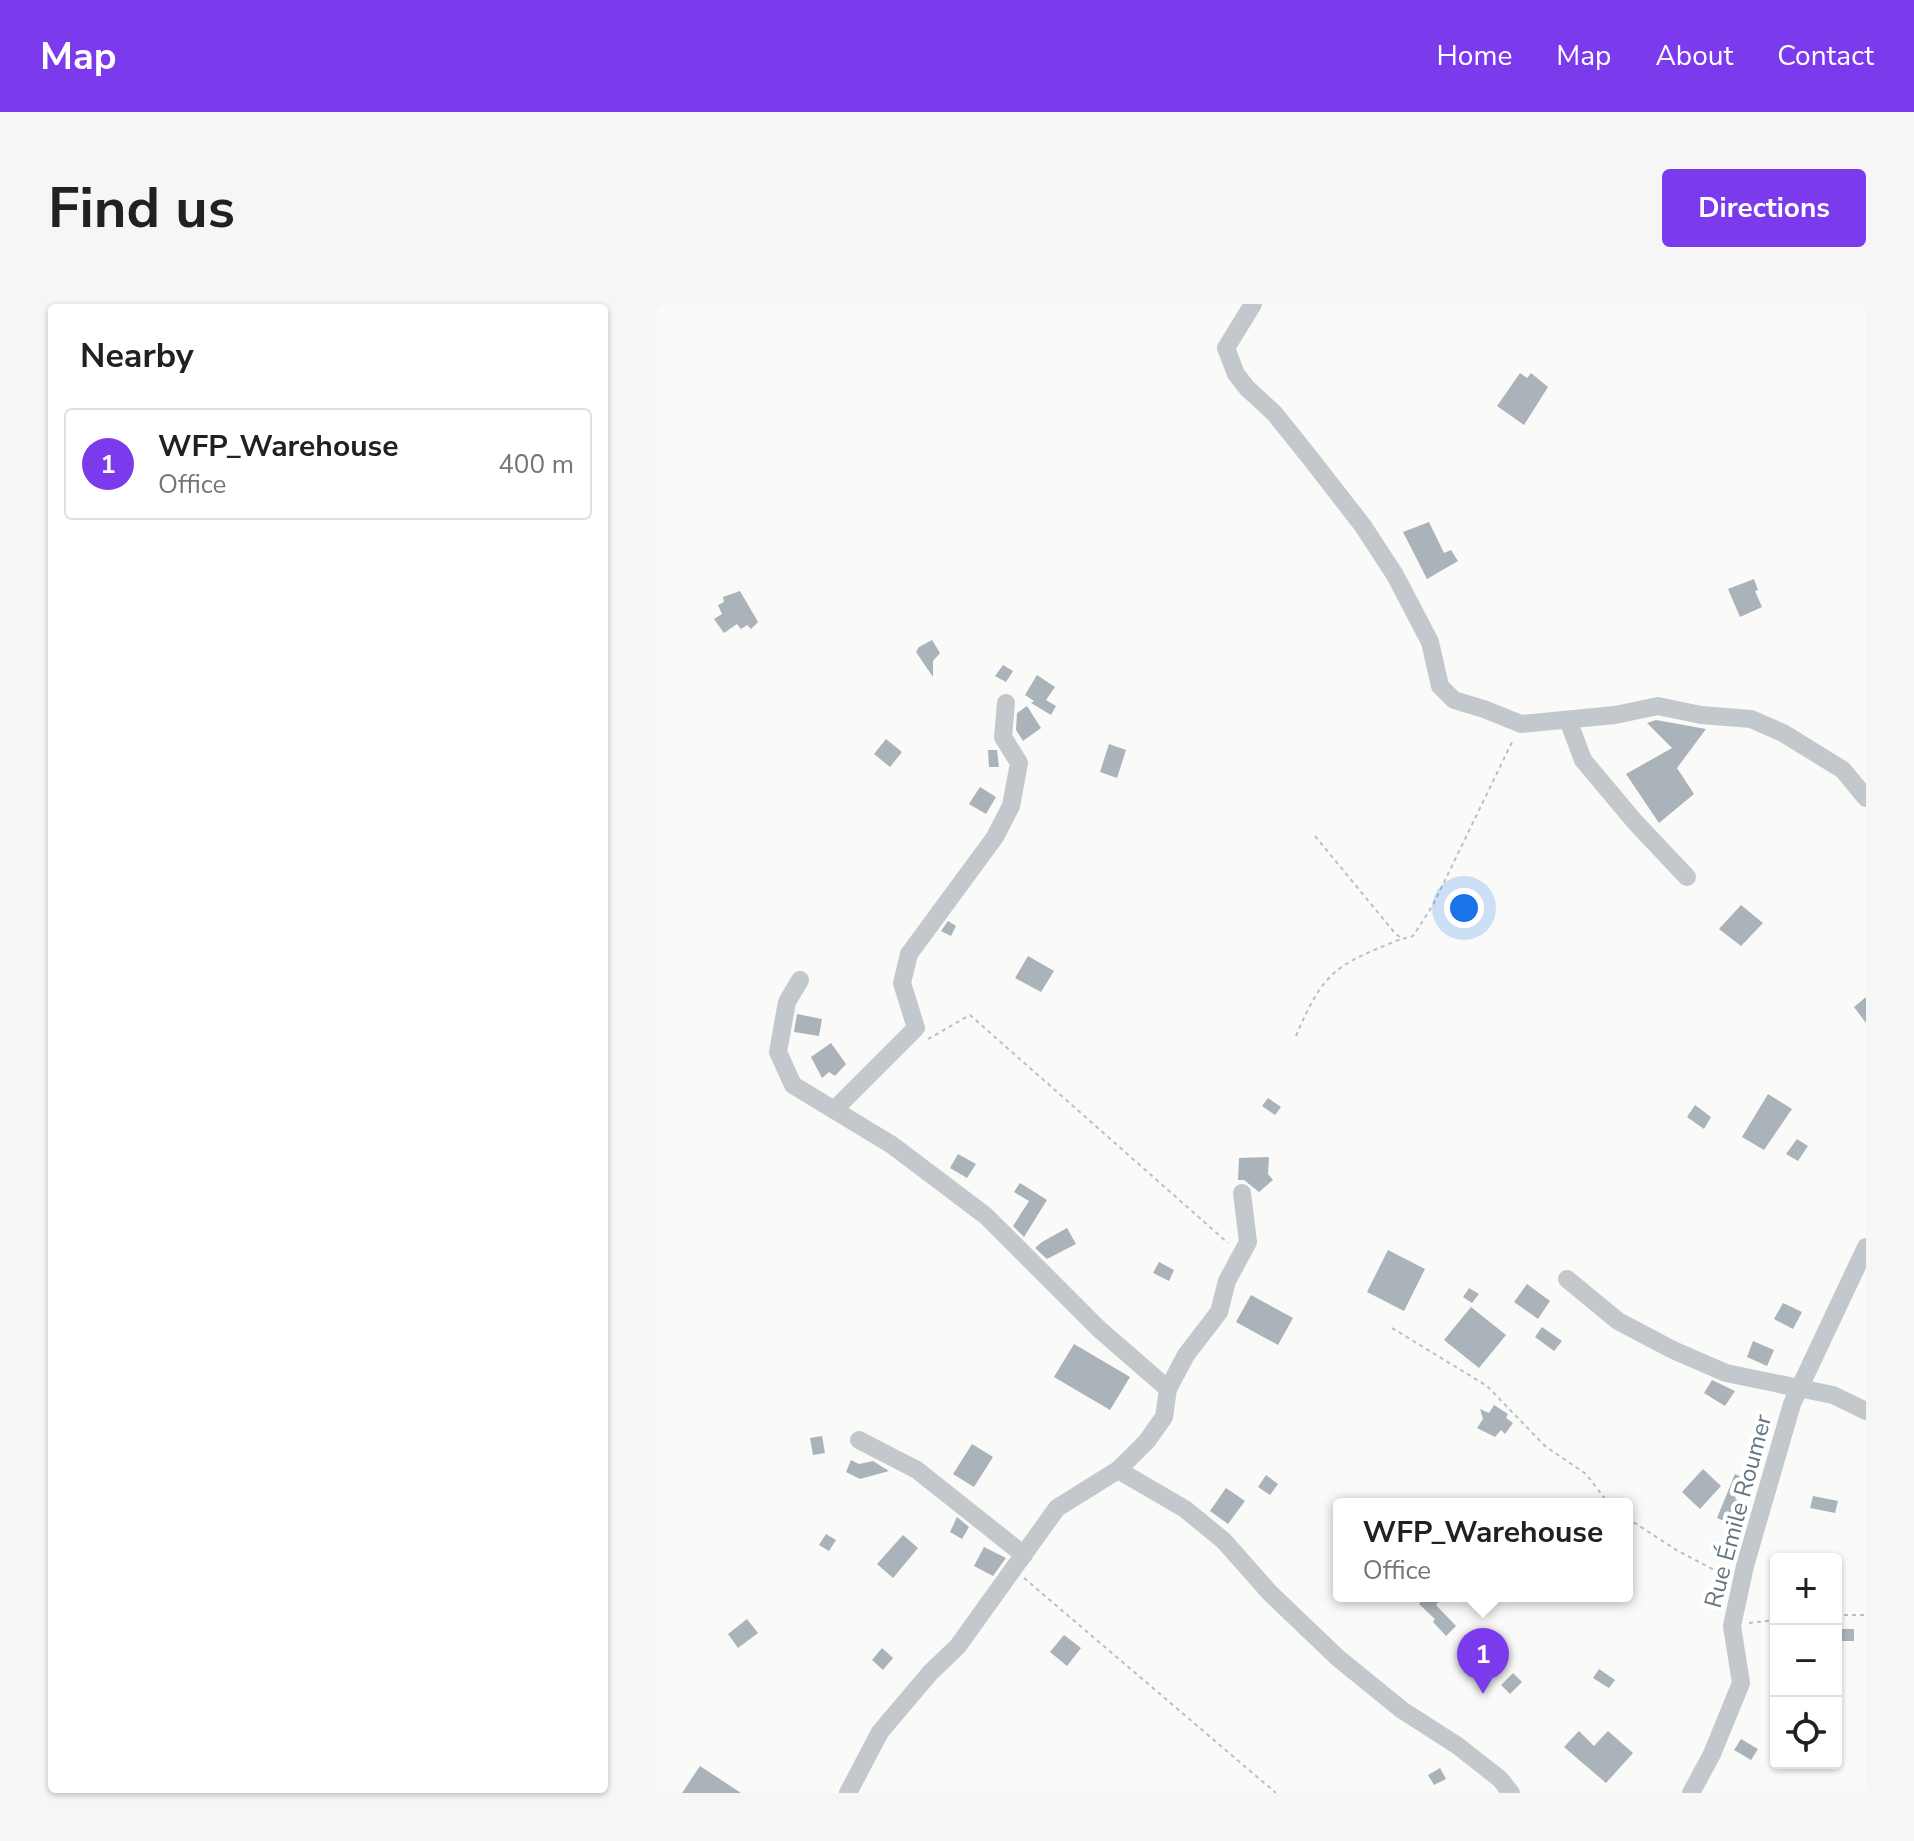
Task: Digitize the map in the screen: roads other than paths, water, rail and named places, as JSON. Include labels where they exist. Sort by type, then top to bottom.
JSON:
[{"type":"street","points":[[1253,304],[1226,348],[1236,374],[1275,414],[1363,526],[1395,575],[1430,642],[1440,686],[1454,700],[1521,724],[1615,715],[1658,706],[1701,715],[1751,719],[1783,733],[1843,770],[1866,798]]},
{"type":"street","points":[[834,1110],[916,1028],[902,983],[909,954],[995,837],[1011,806],[1019,763],[1003,737],[1006,703]]},
{"type":"street","points":[[1568,720],[1583,760],[1687,877]]},
{"type":"street","points":[[800,980],[787,1002],[778,1052],[793,1085],[892,1145],[986,1216],[1099,1329],[1168,1389]]},
{"type":"street","points":[[848,1793],[880,1732],[930,1673],[958,1646],[1057,1508],[1118,1470],[1147,1441],[1164,1417],[1168,1389],[1186,1355],[1219,1312],[1227,1281],[1248,1242],[1242,1193]]},
{"type":"street","name":"Rue Émile Roumer","points":[[1691,1793],[1712,1754],[1741,1683],[1732,1626],[1792,1404],[1866,1247]]},
{"type":"street","points":[[1567,1279],[1618,1321],[1673,1350],[1726,1373],[1833,1395],[1866,1411]]},
{"type":"street","points":[[859,1440],[917,1470],[1019,1563]]},
{"type":"street","points":[[1118,1470],[1185,1509],[1224,1541],[1270,1593],[1338,1658],[1402,1710],[1469,1754],[1500,1779],[1511,1793]]},
{"type":"place","name":"WFP_Warehouse","points":[[1483,1694]]}]
